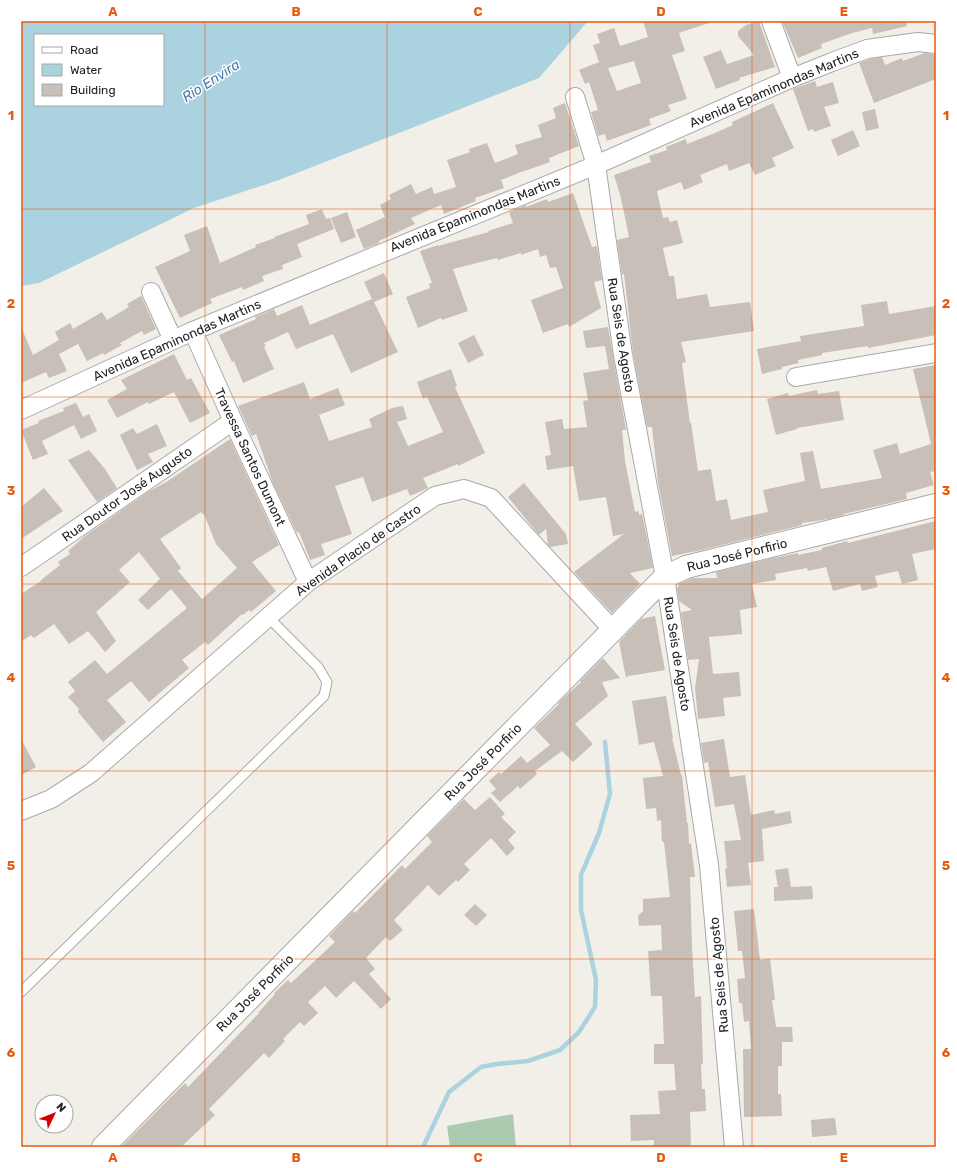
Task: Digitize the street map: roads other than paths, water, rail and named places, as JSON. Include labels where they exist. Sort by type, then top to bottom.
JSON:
[{"type":"street","points":[[771,21],[792,78]]},
{"type":"street","name":"Avenida Epaminondas Martins","points":[[21,410],[193,331],[596,164],[792,78],[867,49],[918,42],[936,44]]},
{"type":"street","name":"Rua Seis de Agosto","points":[[575,97],[596,164],[623,355],[664,577],[709,865],[734,1147]]},
{"type":"street","points":[[151,292],[173,340]]},
{"type":"street","name":"Travessa Santos Dumont","points":[[193,331],[308,582]]},
{"type":"street","points":[[796,377],[936,353]]},
{"type":"street","name":"Rua Doutor José Augusto","points":[[21,567],[233,421]]},
{"type":"street","name":"Avenida Placio de Castro","points":[[21,811],[51,798],[91,773],[308,582],[435,496],[464,489],[492,498],[612,630]]},
{"type":"street","name":"Rua José Porfirio","points":[[103,1147],[664,577],[686,567],[936,505]]},
{"type":"lane","points":[[21,992],[324,696],[327,682],[318,667],[268,617]]},
{"type":"water","name":"Rio Envira","points":[[21,21],[588,21],[539,78],[279,180],[194,208],[39,283],[21,286]]},
{"type":"waterway","points":[[423,1147],[449,1092],[481,1067],[528,1061],[560,1050],[579,1032],[595,1007],[596,980],[581,910],[581,875],[599,833],[610,794],[605,742]]}]
